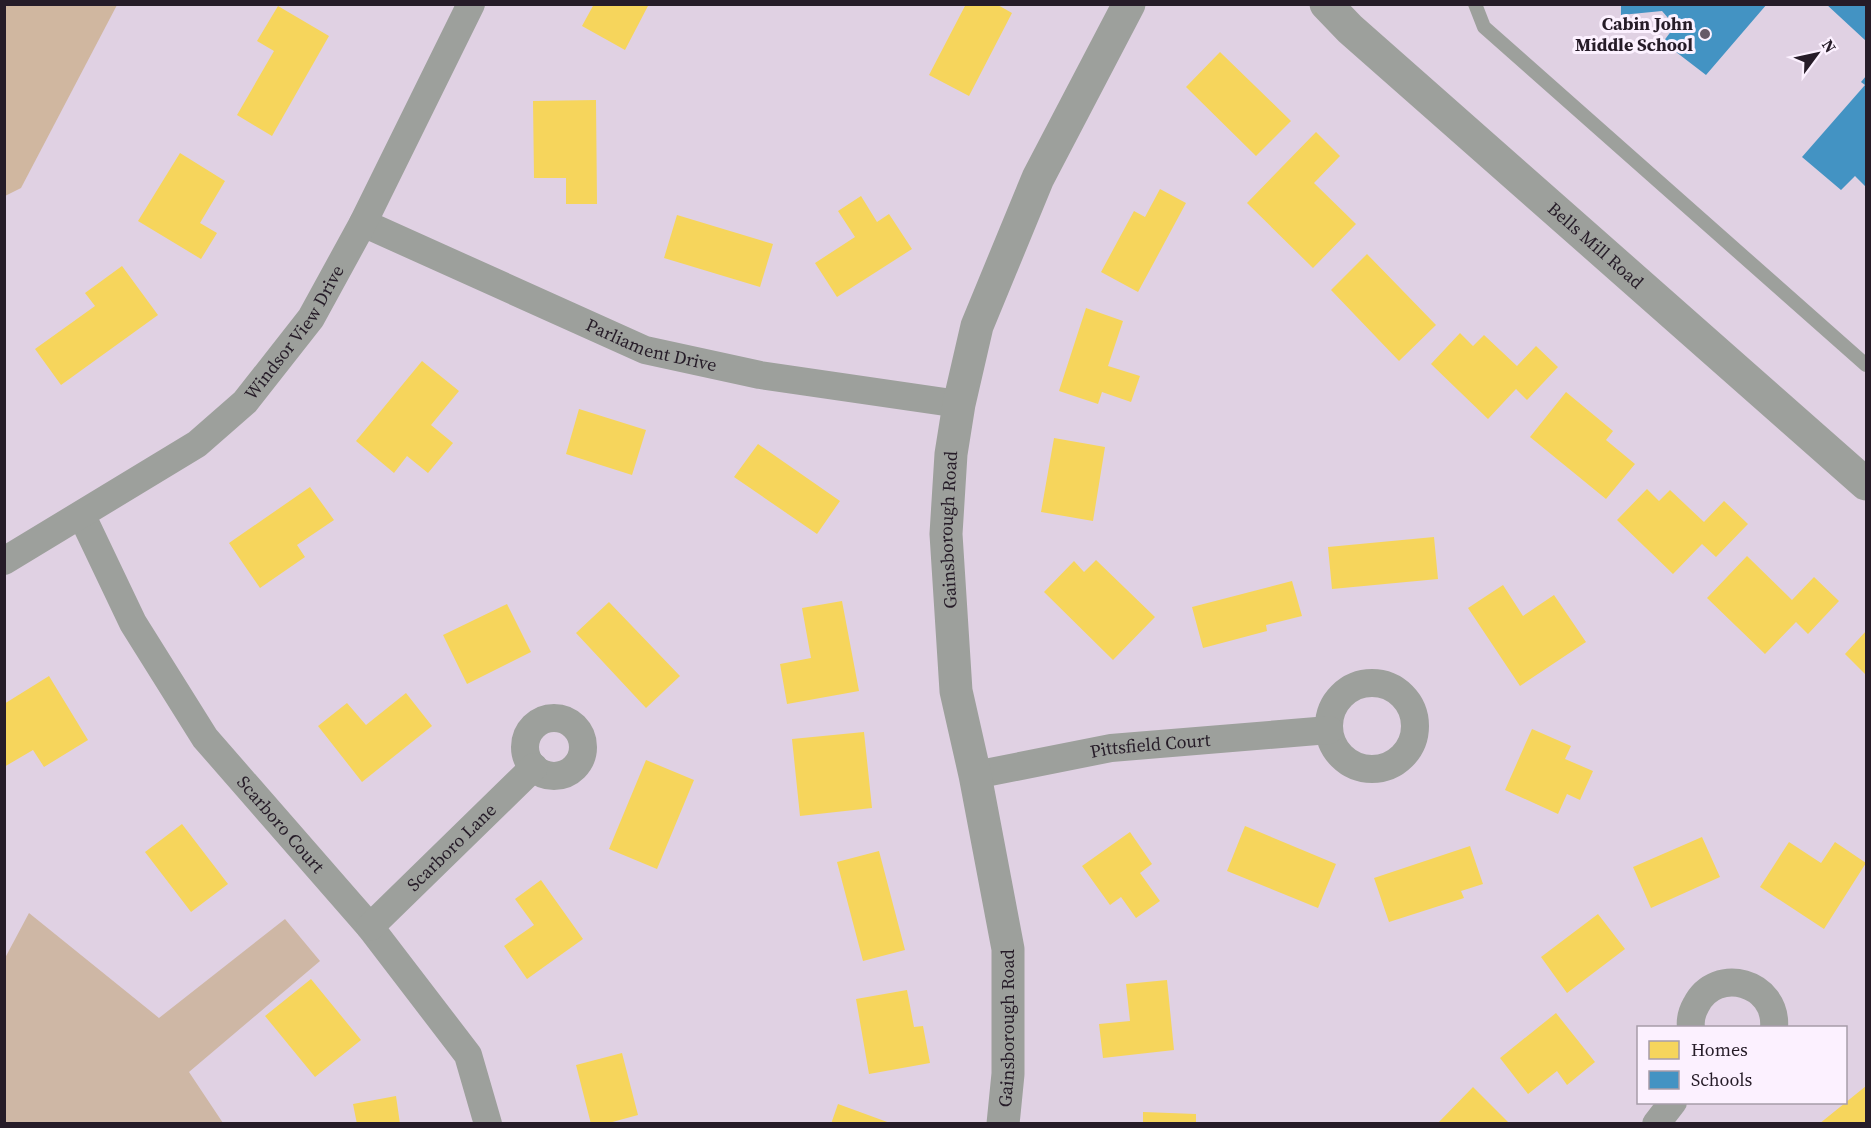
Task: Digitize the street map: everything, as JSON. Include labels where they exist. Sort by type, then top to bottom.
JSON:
[{"type":"street","name":"Windsor View Drive","points":[[4,561],[82,516],[197,444],[245,402],[311,318],[363,223],[471,4]]},
{"type":"street","name":"Gainsborough Road","points":[[1003,1124],[1008,1074],[1008,949],[975,775],[956,690],[946,534],[951,454],[959,404],[977,326],[1038,178],[1130,4]]},
{"type":"street","name":"Bells Mill Road","points":[[1333,7],[1377,52],[1866,484]]},
{"type":"street","name":"Parliament Drive","points":[[363,223],[645,350],[760,375],[959,404]]},
{"type":"street","name":"Scarboro Court","points":[[82,516],[133,623],[205,738],[370,927],[468,1055],[488,1124]]},
{"type":"street","name":"Pittsfield Court","points":[[975,775],[1111,748],[1329,730]]},
{"type":"street","name":"Scarboro Lane","points":[[370,927],[534,767]]},
{"type":"street","points":[[1691,1026],[1693,1010],[1699,998],[1708,989],[1720,983],[1733,981],[1758,990],[1767,999],[1773,1011],[1774,1026]]},
{"type":"street","points":[[1656,1124],[1671,1104]]},
{"type":"lane","points":[[1475,4],[1484,27],[1866,365]]},
{"type":"shaded area","points":[[4,5],[117,5],[21,188],[5,196]]},
{"type":"shaded area","points":[[29,913],[159,1018],[285,919],[320,961],[189,1072],[223,1123],[5,1123],[5,958]]},
{"type":"building: Homes","points":[[594,4],[649,4],[625,50],[582,26]]},
{"type":"building: Homes","points":[[966,4],[996,4],[1012,13],[969,96],[929,75]]},
{"type":"building: Homes","points":[[278,6],[329,36],[272,136],[237,115],[274,51],[257,41]]},
{"type":"building: Homes","points":[[1220,52],[1291,121],[1256,156],[1186,87]]},
{"type":"building: Homes","points":[[596,100],[597,204],[566,204],[566,178],[534,178],[533,101]]},
{"type":"building: Homes","points":[[1316,132],[1340,156],[1314,183],[1356,224],[1313,268],[1247,203]]},
{"type":"building: Homes","points":[[180,153],[225,181],[200,223],[217,233],[201,259],[138,221]]},
{"type":"building: Homes","points":[[1160,189],[1186,203],[1138,292],[1101,272],[1134,211],[1145,217]]},
{"type":"building: Homes","points":[[861,196],[877,222],[889,214],[912,249],[837,297],[815,263],[855,237],[838,211]]},
{"type":"building: Homes","points":[[677,215],[773,244],[760,287],[664,258]]},
{"type":"building: Homes","points":[[1367,254],[1436,325],[1399,361],[1331,290]]},
{"type":"building: Homes","points":[[122,266],[158,315],[61,385],[35,349],[95,306],[85,293]]},
{"type":"building: Homes","points":[[1086,308],[1123,321],[1108,366],[1140,376],[1131,402],[1102,392],[1098,404],[1059,391]]},
{"type":"building: Homes","points":[[1460,333],[1473,346],[1484,335],[1517,366],[1536,346],[1558,367],[1527,400],[1516,389],[1488,419],[1431,364]]},
{"type":"building: Homes","points":[[422,361],[459,391],[431,425],[453,443],[428,473],[407,456],[394,473],[356,441]]},
{"type":"building: Homes","points":[[1566,392],[1613,431],[1606,440],[1635,464],[1606,499],[1530,437]]},
{"type":"building: Homes","points":[[579,409],[646,430],[632,475],[566,454]]},
{"type":"building: Homes","points":[[1054,438],[1105,447],[1093,521],[1041,512]]},
{"type":"building: Homes","points":[[758,444],[840,501],[817,534],[734,477]]},
{"type":"building: Homes","points":[[310,487],[334,520],[297,545],[305,557],[260,588],[229,543]]},
{"type":"building: Homes","points":[[1647,489],[1659,501],[1670,490],[1704,522],[1724,501],[1748,524],[1716,557],[1702,544],[1673,574],[1617,520]]},
{"type":"building: Homes","points":[[1434,537],[1438,579],[1332,589],[1328,547]]},
{"type":"building: Homes","points":[[1747,556],[1792,600],[1814,577],[1839,601],[1808,634],[1796,622],[1765,654],[1707,598]]},
{"type":"building: Homes","points":[[1096,560],[1155,617],[1113,660],[1044,592],[1074,561],[1084,572]]},
{"type":"building: Homes","points":[[1292,581],[1302,616],[1266,625],[1267,631],[1203,648],[1192,607]]},
{"type":"building: Homes","points":[[1503,585],[1523,616],[1554,595],[1586,642],[1520,686],[1468,608]]},
{"type":"building: Homes","points":[[842,601],[859,691],[787,704],[780,664],[811,658],[802,608]]},
{"type":"building: Homes","points":[[609,602],[680,676],[646,708],[576,633]]},
{"type":"building: Homes","points":[[507,604],[531,652],[467,684],[443,635]]},
{"type":"building: Homes","points":[[1866,631],[1866,675],[1845,654]]},
{"type":"building: Homes","points":[[49,676],[88,740],[44,767],[33,750],[4,767],[4,704]]},
{"type":"building: Homes","points":[[406,693],[432,726],[362,782],[318,726],[347,703],[366,725]]},
{"type":"building: Homes","points":[[1532,729],[1571,746],[1565,759],[1593,771],[1580,800],[1567,794],[1558,814],[1505,790]]},
{"type":"building: Homes","points":[[864,732],[872,808],[800,816],[792,739]]},
{"type":"building: Homes","points":[[646,760],[694,780],[657,869],[609,849]]},
{"type":"building: Homes","points":[[182,824],[228,884],[191,912],[145,852]]},
{"type":"building: Homes","points":[[1245,826],[1336,864],[1318,908],[1227,871]]},
{"type":"building: Homes","points":[[1130,832],[1152,864],[1140,873],[1160,901],[1136,918],[1121,897],[1110,905],[1082,866]]},
{"type":"building: Homes","points":[[1702,837],[1720,877],[1651,908],[1633,867]]},
{"type":"building: Homes","points":[[1789,842],[1821,863],[1835,842],[1866,863],[1824,929],[1760,887]]},
{"type":"building: Homes","points":[[1470,846],[1483,884],[1461,891],[1464,898],[1389,922],[1374,878]]},
{"type":"building: Homes","points":[[879,851],[905,950],[863,961],[837,862]]},
{"type":"building: Homes","points":[[541,880],[583,939],[527,979],[504,946],[534,925],[515,899]]},
{"type":"building: Homes","points":[[1598,914],[1625,949],[1567,993],[1541,957]]},
{"type":"building: Homes","points":[[311,979],[361,1040],[315,1077],[265,1016]]},
{"type":"building: Homes","points":[[1167,980],[1174,1050],[1103,1058],[1099,1024],[1130,1021],[1126,984]]},
{"type":"building: Homes","points":[[907,990],[914,1027],[923,1026],[930,1063],[869,1074],[856,999]]},
{"type":"building: Homes","points":[[1556,1013],[1595,1062],[1567,1085],[1557,1071],[1528,1094],[1500,1058]]},
{"type":"building: Homes","points":[[622,1053],[638,1115],[605,1124],[591,1124],[576,1065]]},
{"type":"building: Homes","points":[[1866,1086],[1866,1124],[1819,1124],[1844,1104],[1847,1104],[1847,1101]]},
{"type":"building: Homes","points":[[1473,1087],[1510,1124],[1437,1124]]},
{"type":"building: Homes","points":[[396,1096],[400,1124],[357,1124],[353,1104]]},
{"type":"building: Homes","points":[[838,1104],[890,1123],[890,1124],[831,1124]]},
{"type":"building: Homes","points":[[1143,1112],[1196,1114],[1196,1124],[1143,1124]]},
{"type":"building: Schools","name":"Cabin John Middle School","points":[[1621,4],[1767,4],[1706,75],[1663,42],[1675,26],[1662,11],[1621,15]]},
{"type":"building: Schools","points":[[1826,4],[1866,4],[1866,41]]},
{"type":"building: Schools","points":[[1866,76],[1866,187],[1855,176],[1841,190],[1802,157],[1865,85],[1861,82]]},
{"type":"place","name":"Cabin John Middle School","points":[[1705,34]]}]
